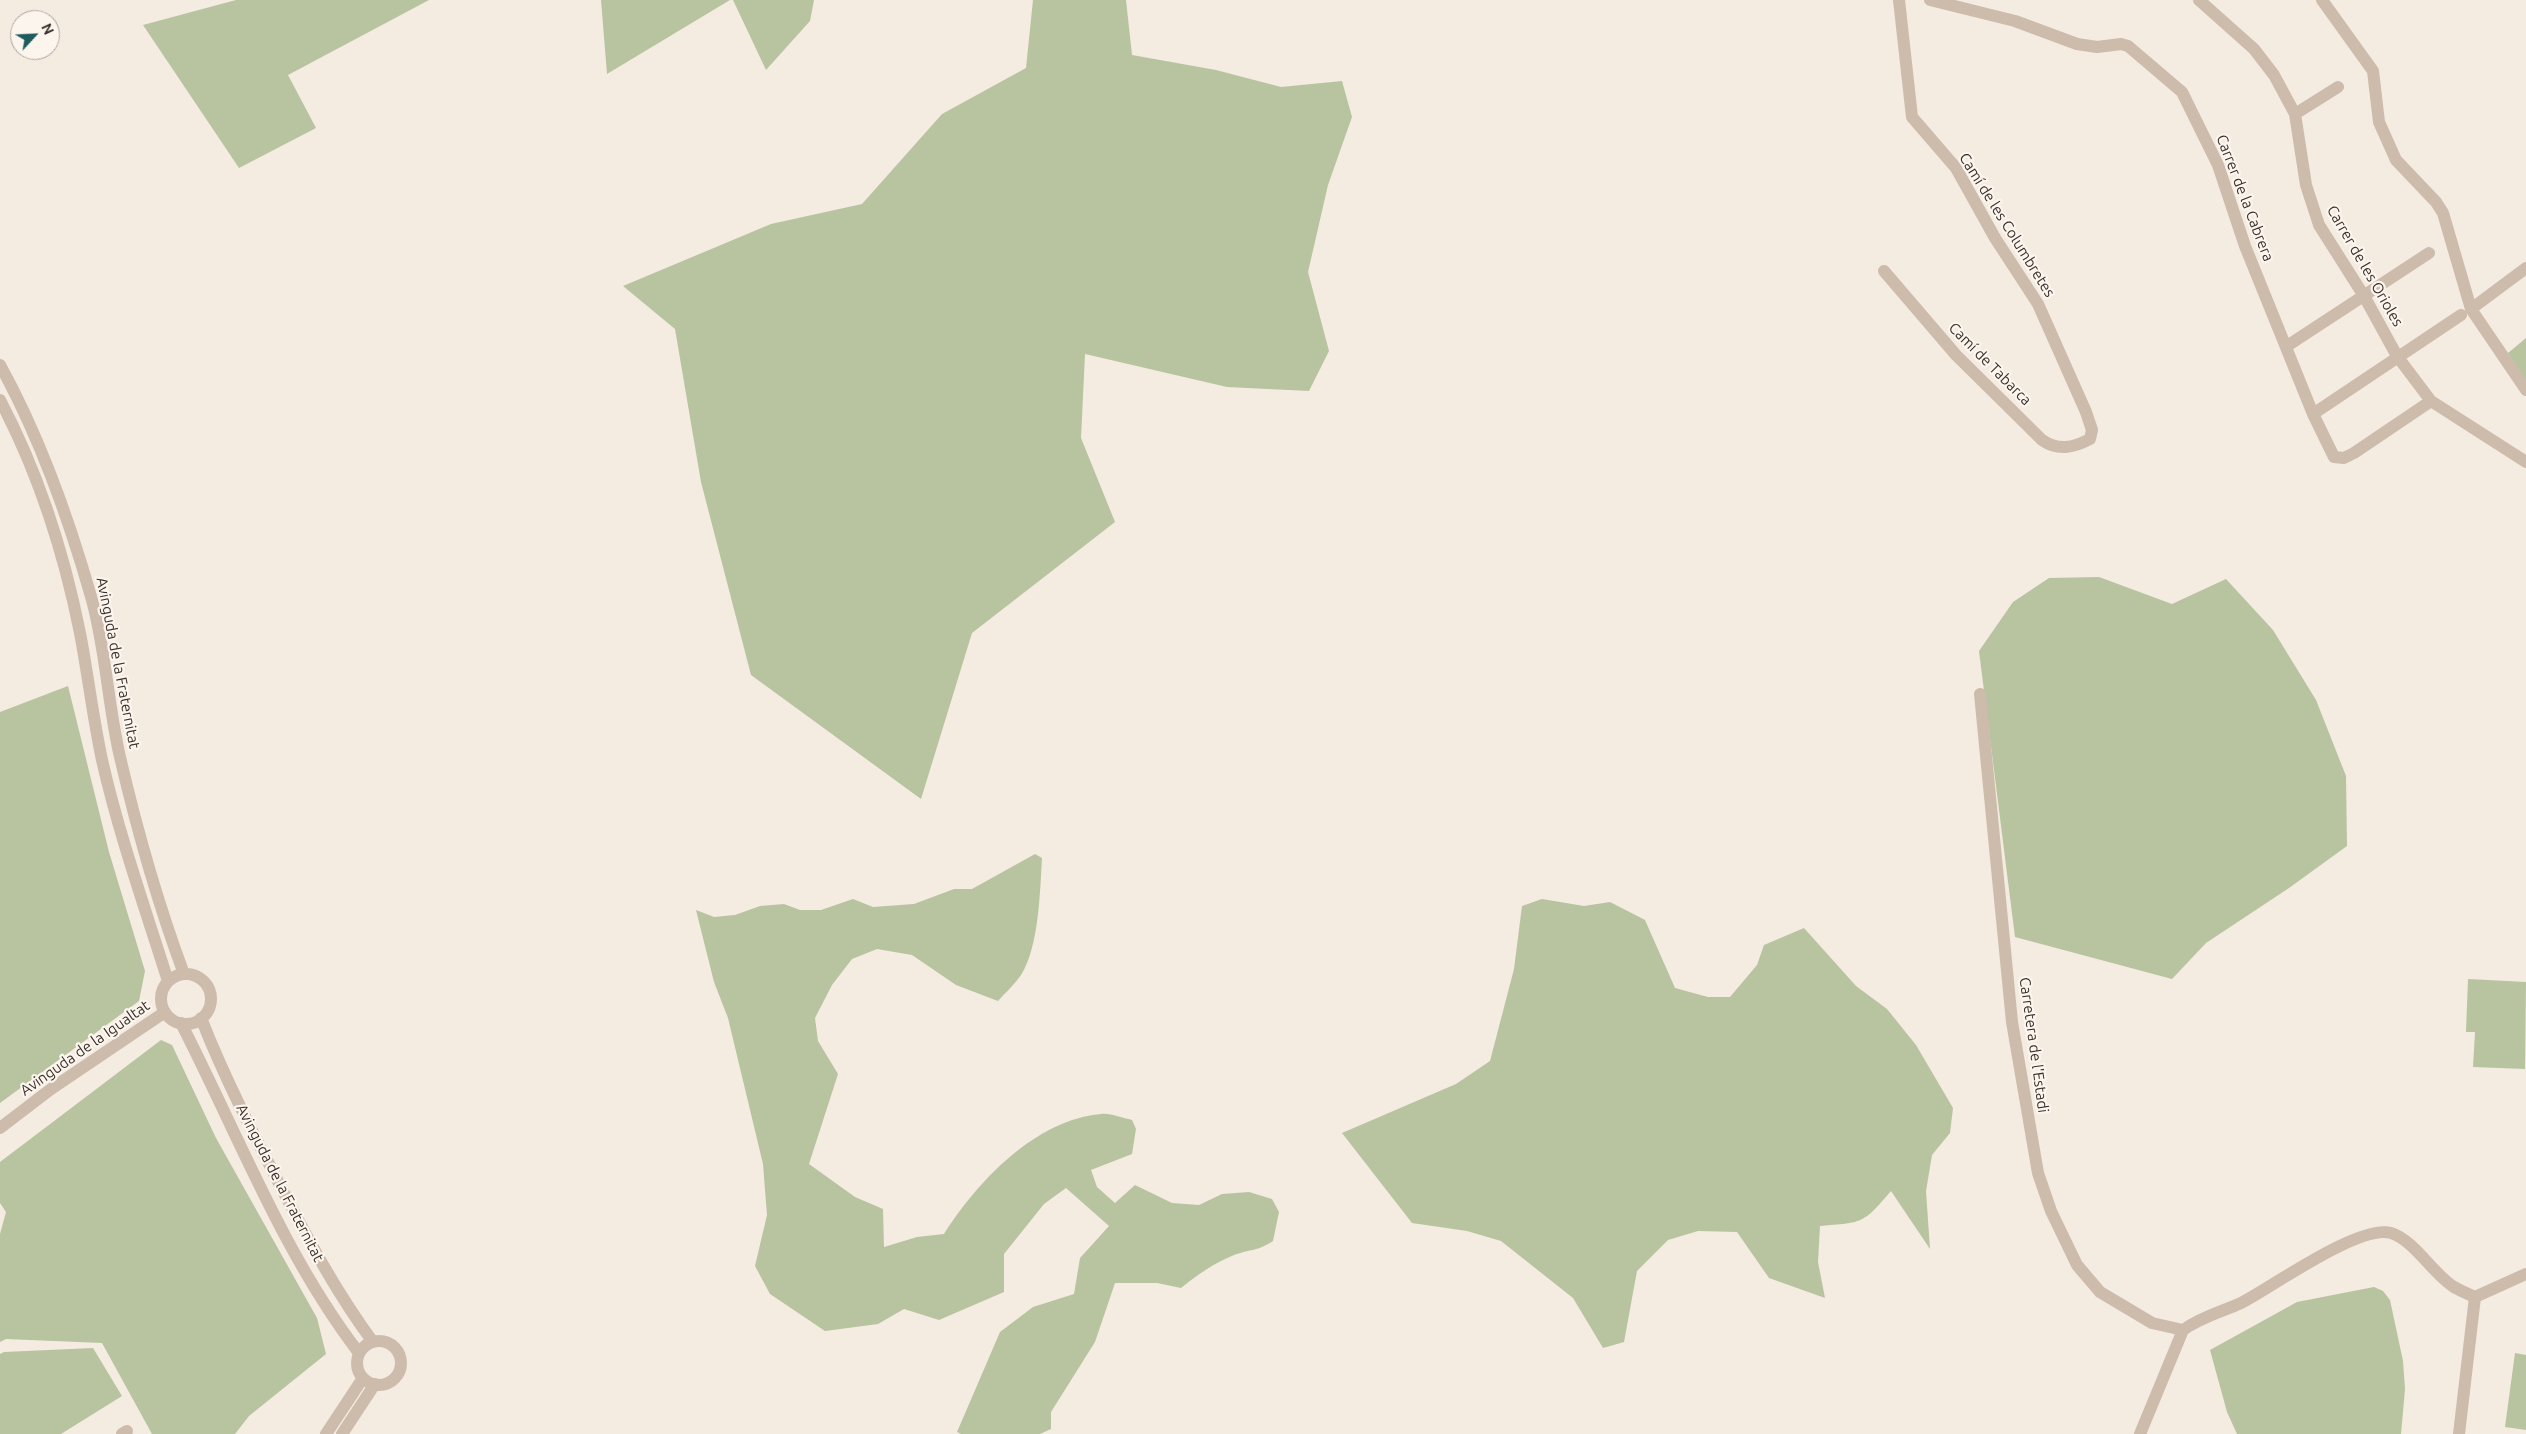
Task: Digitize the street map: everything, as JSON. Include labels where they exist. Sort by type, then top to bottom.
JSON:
[{"type":"street","name":"Camí de les Columbretes","points":[[1899,0],[1912,117],[1956,168],[1995,238],[2038,304],[2086,412],[2092,430],[2090,439]]},
{"type":"street","name":"Carrer de la Cabrera","points":[[1930,0],[2015,21],[2077,44],[2097,47],[2121,44],[2128,46],[2177,87],[2218,165],[2245,246],[2313,414],[2334,457],[2338,458],[2354,453],[2431,401]]},
{"type":"street","name":"Carrer de les Orioles","points":[[2198,0],[2254,49],[2274,75],[2295,114],[2306,184],[2319,225],[2364,296],[2397,356],[2431,401],[2526,462]]},
{"type":"street","points":[[2322,0],[2374,71],[2379,122],[2396,160],[2436,202],[2443,213],[2466,312],[2526,390]]},
{"type":"street","points":[[2295,114],[2338,87]]},
{"type":"street","points":[[2287,346],[2429,253]]},
{"type":"street","points":[[2313,414],[2397,356],[2466,312],[2526,268]]},
{"type":"street","name":"Camí de Tabarca","points":[[1884,271],[1949,348],[2042,440],[2049,445],[2068,448],[2090,439]]},
{"type":"street","name":"Avinguda de la Fraternitat","points":[[0,365],[34,431],[52,476],[93,602],[120,756],[143,841],[184,974]]},
{"type":"street","points":[[0,400],[14,426],[33,472],[71,592],[102,759],[124,845],[168,981]]},
{"type":"street","name":"Carretera de l'Estadi","points":[[1980,694],[2012,1022],[2038,1173],[2051,1211],[2077,1265],[2100,1292],[2152,1323],[2182,1330]]},
{"type":"street","points":[[184,974],[197,976],[209,990],[210,1002],[201,1018],[195,1022],[182,1023],[169,1017],[165,1012],[161,996],[168,981],[184,974]]},
{"type":"street","name":"Avinguda de la Igualtat","points":[[0,1128],[51,1089],[165,1012]]},
{"type":"street","name":"Avinguda de la Fraternitat","points":[[201,1018],[257,1142],[308,1238],[357,1320],[373,1342]]},
{"type":"street","name":"Avinguda de la Fraternitat","points":[[182,1023],[265,1196],[321,1296],[359,1353]]},
{"type":"street","points":[[2140,1434],[2182,1330],[2194,1321],[2240,1303],[2347,1243],[2373,1233],[2391,1233],[2407,1244],[2453,1287],[2475,1297],[2526,1274]]},
{"type":"street","points":[[2459,1434],[2475,1297]]},
{"type":"street","points":[[380,1341],[392,1345],[399,1356],[400,1369],[393,1380],[387,1383],[375,1384],[363,1378],[357,1366],[359,1353],[373,1342],[380,1341]]},
{"type":"street","points":[[326,1434],[363,1378]]},
{"type":"street","points":[[342,1434],[375,1384]]},
{"type":"green space","points":[[236,0],[429,0],[288,75],[316,128],[239,168],[143,25]]},
{"type":"green space","points":[[601,0],[730,0],[607,74]]},
{"type":"green space","points":[[733,0],[814,0],[810,21],[766,70]]},
{"type":"green space","points":[[1033,0],[1126,0],[1132,55],[1216,70],[1281,87],[1342,81],[1352,117],[1328,185],[1308,272],[1329,351],[1309,391],[1227,387],[1085,354],[1081,438],[1115,522],[972,633],[921,799],[751,675],[701,482],[675,329],[623,286],[771,224],[862,204],[942,114],[1026,68]]},
{"type":"green space","points":[[2526,338],[2526,382],[2508,353]]},
{"type":"green space","points":[[2099,577],[2172,604],[2226,579],[2273,630],[2316,700],[2346,776],[2347,846],[2289,888],[2206,943],[2172,979],[2015,937],[1979,651],[2013,602],[2049,578]]},
{"type":"green space","points":[[68,686],[109,852],[145,971],[139,1001],[0,1103],[0,712]]},
{"type":"green space","points":[[1035,854],[1042,858],[1038,918],[1032,950],[1021,975],[998,1001],[956,985],[912,955],[877,949],[852,959],[832,985],[815,1018],[818,1041],[838,1074],[809,1164],[855,1197],[883,1209],[884,1247],[917,1237],[944,1234],[974,1194],[1010,1156],[1053,1128],[1077,1119],[1109,1114],[1132,1120],[1136,1129],[1132,1154],[1091,1170],[1097,1187],[1115,1203],[1135,1185],[1172,1203],[1199,1205],[1222,1194],[1249,1192],[1272,1199],[1279,1212],[1273,1241],[1262,1247],[1234,1255],[1220,1262],[1181,1288],[1157,1283],[1115,1283],[1095,1342],[1051,1412],[1051,1429],[1040,1434],[961,1434],[957,1432],[1000,1332],[1033,1307],[1074,1294],[1080,1258],[1109,1226],[1066,1188],[1044,1204],[1004,1254],[1004,1292],[939,1320],[904,1309],[878,1324],[825,1331],[770,1294],[755,1266],[767,1215],[763,1164],[728,1018],[714,982],[696,910],[714,917],[735,915],[760,906],[784,904],[800,910],[821,910],[853,899],[873,907],[914,904],[954,889],[972,889]]},
{"type":"green space","points":[[1542,899],[1584,906],[1610,902],[1645,920],[1675,988],[1708,997],[1730,997],[1757,965],[1764,945],[1804,928],[1856,986],[1887,1009],[1916,1045],[1953,1108],[1950,1133],[1932,1155],[1926,1191],[1930,1249],[1891,1191],[1874,1210],[1861,1220],[1845,1224],[1820,1226],[1818,1262],[1825,1298],[1769,1278],[1737,1232],[1698,1231],[1668,1240],[1637,1271],[1624,1342],[1603,1348],[1573,1298],[1501,1241],[1467,1231],[1412,1223],[1342,1133],[1456,1084],[1490,1061],[1514,969],[1522,906]]},
{"type":"green space","points":[[2468,979],[2526,982],[2525,1069],[2473,1067],[2475,1032],[2466,1032]]},
{"type":"green space","points":[[161,1040],[172,1045],[216,1138],[317,1318],[326,1354],[249,1416],[235,1434],[152,1434],[102,1343],[6,1339],[0,1342],[0,1234],[6,1212],[0,1203],[0,1162]]},
{"type":"green space","points":[[2374,1287],[2383,1291],[2390,1300],[2403,1361],[2405,1389],[2401,1434],[2237,1434],[2227,1412],[2210,1350],[2297,1302]]},
{"type":"green space","points":[[93,1348],[122,1396],[61,1434],[0,1434],[0,1354],[4,1352]]},
{"type":"green space","points":[[2515,1353],[2526,1355],[2526,1430],[2505,1427]]},
{"type":"water","points":[[1960,333],[1971,342],[1968,346],[1955,339]]}]
